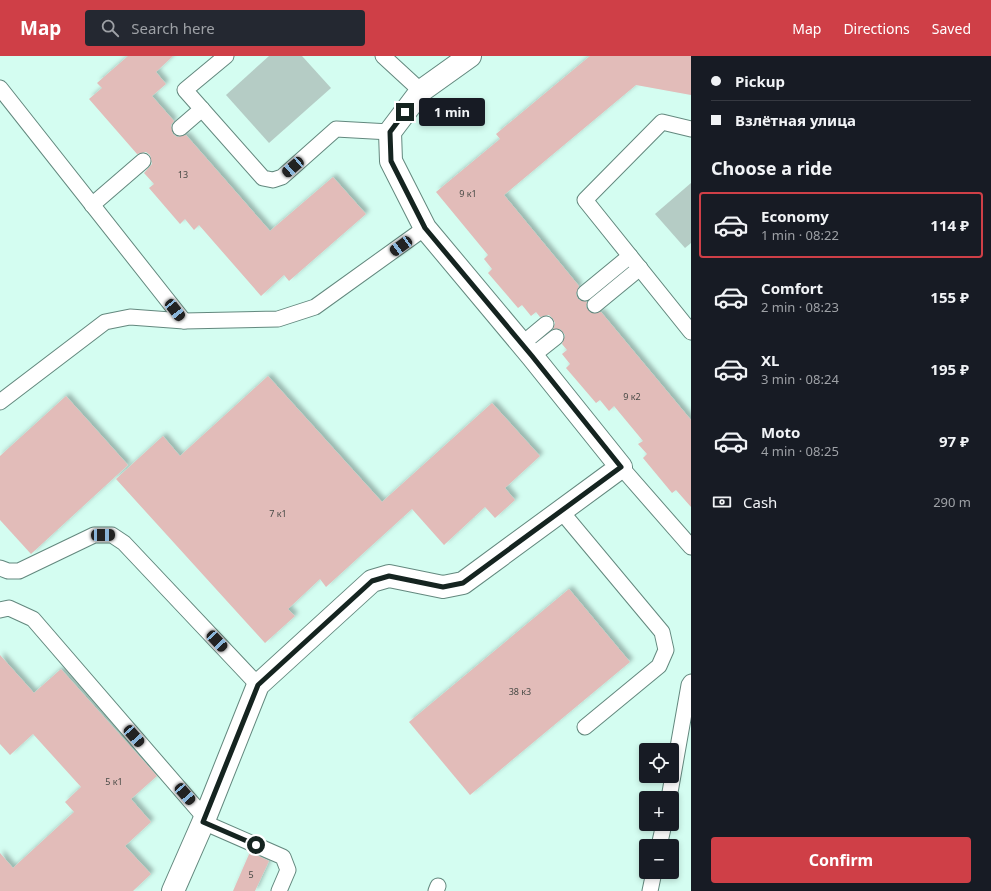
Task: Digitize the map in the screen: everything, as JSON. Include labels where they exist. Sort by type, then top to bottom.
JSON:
[{"type":"street","points":[[172,891],[204,820],[258,685],[372,581],[389,576],[443,587],[463,583],[621,467],[527,350],[425,228],[391,161],[390,132],[421,91],[470,56]]},
{"type":"lane","points":[[226,56],[185,90],[263,178],[274,180],[282,177],[336,129],[390,132]]},
{"type":"lane","points":[[383,56],[421,91]]},
{"type":"lane","points":[[0,88],[184,321]]},
{"type":"lane","points":[[180,128],[202,109]]},
{"type":"lane","points":[[691,128],[662,122],[585,200],[691,332]]},
{"type":"lane","points":[[92,205],[143,160]]},
{"type":"lane","points":[[0,402],[105,322],[130,317],[184,321],[278,319],[315,307],[425,228]]},
{"type":"lane","points":[[585,293],[630,256]]},
{"type":"lane","points":[[595,305],[640,268]]},
{"type":"lane","points":[[527,350],[546,324]]},
{"type":"lane","points":[[527,350],[556,337]]},
{"type":"lane","points":[[621,467],[691,547]]},
{"type":"lane","points":[[561,511],[662,632],[666,650],[659,666],[585,727]]},
{"type":"lane","points":[[0,568],[8,571],[19,571],[94,535],[112,535],[124,543],[258,685]]},
{"type":"lane","points":[[0,610],[9,608],[33,619],[204,820],[283,857],[288,870],[279,891]]},
{"type":"lane","points":[[670,791],[689,685],[691,682]]},
{"type":"lane","points":[[650,891],[653,879]]},
{"type":"shaded area","points":[[269,56],[302,56],[331,88],[269,143],[226,95]]},
{"type":"shaded area","points":[[691,183],[691,243],[685,248],[655,214]]},
{"type":"building","points":[[128,56],[173,56],[156,72],[166,84],[152,96],[174,121],[171,125],[173,134],[177,137],[186,135],[270,231],[333,177],[366,214],[289,281],[284,275],[261,296],[199,225],[194,230],[185,219],[180,224],[149,188],[154,184],[144,173],[152,164],[150,155],[146,152],[137,154],[89,99],[102,88],[97,83]]},
{"type":"building","points":[[590,56],[691,56],[691,95],[636,85],[504,195],[579,286],[576,294],[578,299],[587,302],[586,307],[591,313],[601,312],[691,420],[691,507],[676,490],[672,493],[643,458],[647,454],[638,444],[643,441],[614,406],[609,411],[600,400],[596,403],[566,368],[570,364],[562,354],[567,350],[562,344],[565,335],[560,329],[553,329],[555,323],[553,319],[549,315],[540,317],[536,312],[531,316],[522,305],[518,308],[488,273],[492,269],[484,259],[488,255],[436,192],[500,139],[496,134]]},
{"type":"building","points":[[268,376],[382,502],[492,403],[540,456],[505,488],[515,500],[495,518],[485,507],[444,545],[412,509],[326,587],[320,579],[288,609],[295,616],[265,643],[116,479],[163,436],[180,456]]},
{"type":"building","points":[[66,396],[128,465],[31,554],[0,520],[0,456]]},
{"type":"building","points":[[569,589],[630,662],[470,795],[409,722]]},
{"type":"building","points":[[0,655],[34,693],[61,669],[157,776],[131,799],[151,822],[125,846],[151,874],[133,891],[0,891],[0,853],[13,868],[74,812],[65,802],[81,787],[33,734],[10,755],[0,744]]},
{"type":"building","points":[[250,852],[269,861],[255,891],[233,891]]},
{"type":"route","points":[[256,845],[203,822],[258,685],[372,581],[389,576],[443,587],[463,583],[621,467],[532,356],[425,228],[391,161],[390,132],[405,112]]}]
